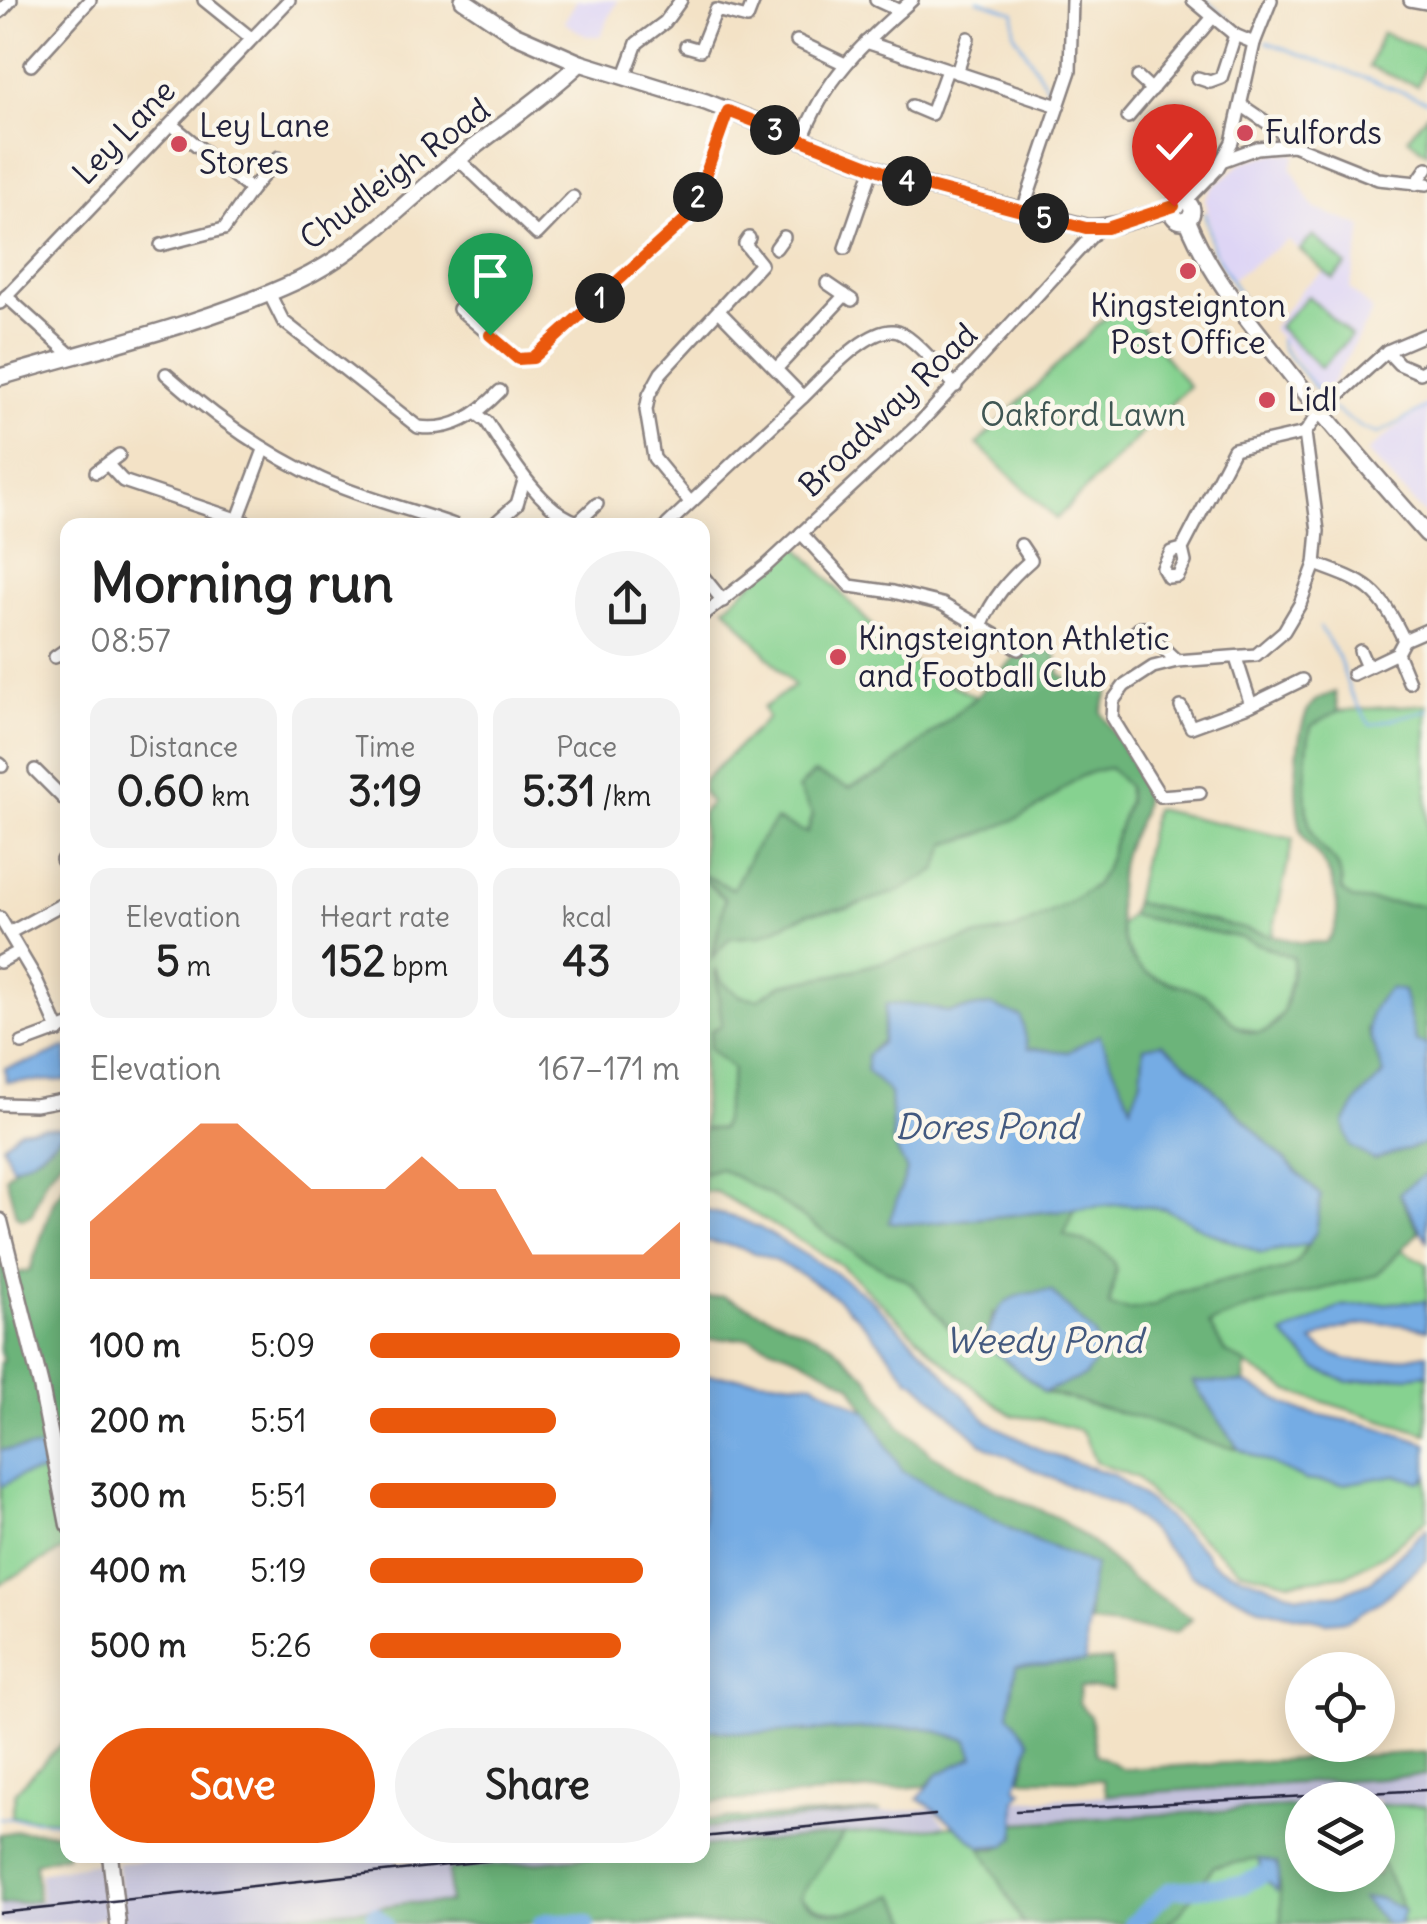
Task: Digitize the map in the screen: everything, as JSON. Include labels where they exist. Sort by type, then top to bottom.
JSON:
[{"type":"main road","points":[[463,0],[514,34],[580,63],[728,111],[939,191],[1099,228],[1179,205],[1178,220],[1187,220],[1209,267],[1427,534]]},
{"type":"main road","name":"Chudleigh Road","points":[[0,378],[181,326],[270,293],[352,250],[458,159],[534,104],[580,63]]},
{"type":"street","points":[[0,12],[12,0]]},
{"type":"street","points":[[31,65],[90,0]]},
{"type":"street","points":[[204,0],[251,38]]},
{"type":"street","name":"Ley Lane","points":[[2,299],[289,0]]},
{"type":"street","points":[[626,75],[638,42],[666,22],[680,0]]},
{"type":"street","points":[[686,46],[700,50],[716,10],[747,18],[754,0]]},
{"type":"street","points":[[876,0],[900,11]]},
{"type":"street","points":[[802,140],[820,96],[845,64],[912,0]]},
{"type":"street","points":[[1022,213],[1072,65],[1072,0]]},
{"type":"street","points":[[1193,0],[1235,34],[1254,43]]},
{"type":"street","points":[[1179,205],[1224,160],[1242,105],[1254,43],[1271,0]]},
{"type":"street","points":[[1410,0],[1427,3]]},
{"type":"street","points":[[1128,117],[1213,17]]},
{"type":"street","points":[[1198,78],[1210,82],[1221,78],[1235,34]]},
{"type":"street","points":[[912,106],[931,114],[968,38]]},
{"type":"street","points":[[797,42],[845,64]]},
{"type":"street","points":[[866,42],[1058,106]]},
{"type":"street","points":[[1138,78],[1152,90]]},
{"type":"street","points":[[1242,105],[1288,137],[1293,145]]},
{"type":"street","points":[[459,308],[518,359],[533,358],[687,218],[728,111]]},
{"type":"street","points":[[172,125],[251,190]]},
{"type":"street","points":[[1187,140],[1177,154],[1210,176]]},
{"type":"street","points":[[1224,160],[1257,148],[1293,145],[1365,174],[1422,184],[1427,168]]},
{"type":"street","points":[[161,244],[224,229],[279,158]]},
{"type":"street","points":[[458,159],[537,234],[573,197]]},
{"type":"street","points":[[844,248],[873,166]]},
{"type":"street","name":"Broadway Road","points":[[710,610],[801,533],[956,386],[1099,228]]},
{"type":"street","points":[[690,502],[654,458],[646,410],[649,395],[661,374],[773,251],[745,244],[748,238]]},
{"type":"street","points":[[776,368],[848,297],[827,283]]},
{"type":"street","points":[[270,293],[283,321],[418,427],[438,430],[478,415],[500,391]]},
{"type":"street","points":[[2,299],[72,356]]},
{"type":"street","points":[[718,311],[803,397]]},
{"type":"street","points":[[674,518],[872,336],[898,332],[956,386]]},
{"type":"street","points":[[1182,549],[1234,449],[1304,433],[1326,406],[1387,351],[1427,334]]},
{"type":"street","points":[[1387,351],[1399,364],[1420,373],[1427,369]]},
{"type":"street","points":[[166,374],[206,410],[264,450],[324,480],[434,518]]},
{"type":"street","points":[[478,415],[524,480],[565,518]]},
{"type":"street","points":[[1200,793],[1160,796],[1112,718],[1113,701],[1124,686],[1153,667],[1177,660],[1256,655],[1284,631],[1300,604],[1315,564],[1318,531],[1304,433]]},
{"type":"street","points":[[238,518],[264,450]]},
{"type":"street","points":[[96,472],[118,455]]},
{"type":"street","points":[[108,465],[123,481],[235,518]]},
{"type":"street","points":[[501,518],[517,504],[524,480]]},
{"type":"street","points":[[582,518],[598,504]]},
{"type":"street","points":[[801,533],[850,586],[942,604],[1019,649]]},
{"type":"street","points":[[981,626],[990,604],[1006,582],[1030,560],[1021,545]]},
{"type":"street","points":[[1315,564],[1356,578],[1375,590],[1404,640]]},
{"type":"street","points":[[710,585],[723,601]]},
{"type":"street","points":[[1130,637],[1142,627],[1177,660]]},
{"type":"street","points":[[1353,674],[1398,653],[1404,640],[1427,630]]},
{"type":"street","points":[[1360,650],[1368,668]]},
{"type":"street","points":[[1398,653],[1409,682]]},
{"type":"street","points":[[1236,658],[1251,704]]},
{"type":"street","points":[[1182,707],[1191,727],[1302,680]]},
{"type":"street","points":[[35,770],[60,795]]},
{"type":"street","points":[[9,933],[60,905]]},
{"type":"street","points":[[0,918],[60,1023]]},
{"type":"street","points":[[0,962],[18,952]]},
{"type":"street","points":[[22,1043],[60,1030]]},
{"type":"street","points":[[4,1107],[60,1101]]},
{"type":"street","points":[[0,1220],[41,1386],[60,1483]]},
{"type":"street","points":[[110,1863],[118,1924]]},
{"type":"shaded area","points":[[577,0],[618,0],[600,36],[586,36],[564,22]]},
{"type":"shaded area","points":[[1277,153],[1296,154],[1291,168],[1314,208],[1363,227],[1350,289],[1373,311],[1322,401],[1272,328],[1303,288],[1324,272],[1288,240],[1230,280],[1214,248],[1205,199],[1213,187],[1243,162]]},
{"type":"shaded area","points":[[1427,402],[1427,517],[1367,452]]},
{"type":"shaded area","points":[[1427,1775],[1427,1806],[1395,1805],[1395,1782],[1317,1782]]},
{"type":"shaded area","points":[[1285,1784],[1285,1807],[1015,1823],[1017,1801]]},
{"type":"shaded area","points":[[932,1808],[949,1829],[710,1846],[710,1827]]},
{"type":"shaded area","points":[[101,1863],[103,1893],[120,1892],[117,1863],[527,1863],[450,1870],[450,1903],[405,1903],[148,1924],[125,1924],[109,1904],[109,1916],[89,1922],[0,1924],[0,1905],[41,1902],[40,1873]]},
{"type":"green space","points":[[1382,33],[1427,50],[1418,86],[1369,67]]},
{"type":"green space","points":[[1427,113],[1427,153],[1408,138]]},
{"type":"green space","points":[[1313,235],[1346,265],[1333,279],[1300,250]]},
{"type":"green space","points":[[1308,296],[1351,336],[1321,368],[1278,327]]},
{"type":"green space","name":"Oakford Lawn","points":[[1121,302],[1189,386],[1056,519],[977,444]]},
{"type":"green space","points":[[795,544],[889,644],[924,671],[976,697],[885,772],[849,788],[814,774],[804,782],[813,815],[807,833],[754,849],[733,889],[710,878],[710,774],[768,718],[763,708],[794,686],[725,607]]},
{"type":"green space","points":[[1055,650],[1060,675],[1077,684],[1112,682],[1101,712],[1132,763],[1144,793],[1142,810],[1123,857],[1119,884],[1118,914],[1124,943],[1145,972],[1208,997],[1245,1031],[1262,1032],[1278,1021],[1287,1001],[1294,958],[1242,938],[1130,915],[1134,902],[1302,943],[1326,942],[1336,924],[1335,892],[1328,872],[1304,838],[1298,809],[1298,746],[1307,712],[1316,700],[1335,692],[1338,711],[1311,726],[1306,798],[1314,837],[1336,863],[1342,891],[1352,899],[1427,906],[1427,1045],[1416,1043],[1403,991],[1367,1029],[1384,1074],[1360,1097],[1374,1160],[1427,1143],[1427,1173],[1399,1194],[1419,1232],[1377,1275],[1252,1307],[1209,1324],[1225,1352],[1246,1364],[1244,1383],[1193,1383],[1239,1449],[1044,1392],[1085,1376],[993,1312],[986,1344],[966,1348],[911,1283],[858,1255],[770,1195],[719,1168],[710,1171],[710,1129],[721,1129],[733,1069],[710,1049],[711,1030],[722,1025],[715,969],[723,983],[740,996],[758,999],[782,985],[1015,930],[1072,901],[1095,885],[1104,871],[1128,801],[1128,787],[1110,768],[1079,777],[1019,817],[947,844],[936,871],[899,891],[848,908],[809,913],[760,936],[730,938],[712,958],[725,899],[710,885],[710,878],[733,889],[754,849],[776,820],[807,833],[813,815],[798,789],[814,773],[849,788],[885,772],[976,697],[1016,656]],"holes":[[[920,1005],[948,1012],[990,1005],[1028,1048],[1068,1052],[1117,1079],[1131,1107],[1141,1080],[1144,1047],[1162,1043],[1321,1196],[1316,1232],[1297,1262],[1284,1270],[1234,1278],[1176,1293],[1153,1306],[1129,1310],[1109,1306],[1115,1273],[1111,1258],[1064,1235],[1075,1209],[920,1224],[890,1222],[907,1171],[893,1142],[890,1093],[867,1055]]]},
{"type":"green space","points":[[1427,704],[1427,906],[1352,900],[1342,891],[1336,863],[1319,845],[1310,826],[1305,783],[1311,726],[1338,711]]},
{"type":"green space","points":[[1110,768],[1128,787],[1128,801],[1104,871],[1095,885],[1072,901],[1015,930],[782,985],[758,999],[741,996],[723,983],[716,971],[722,1025],[733,1069],[721,1129],[710,1129],[710,886],[725,898],[713,956],[730,938],[760,936],[809,913],[848,908],[947,844],[977,836],[1040,806],[1085,772]]},
{"type":"green space","points":[[1154,809],[1293,839],[1272,936],[1134,902]]},
{"type":"green space","points":[[1130,915],[1242,938],[1295,958],[1283,1012],[1269,1029],[1259,1033],[1231,1024],[1225,1013],[1179,986],[1146,973],[1125,945],[1119,927]]},
{"type":"green space","points":[[60,1135],[60,1161],[45,1180],[32,1214],[22,1219],[16,1215],[6,1177]]},
{"type":"green space","points":[[719,1168],[770,1195],[858,1255],[911,1283],[966,1348],[986,1344],[1044,1392],[1239,1449],[1306,1480],[1343,1484],[1395,1474],[1420,1481],[1427,1476],[1427,1519],[1388,1552],[1346,1575],[1290,1582],[1240,1570],[1151,1496],[1138,1478],[1095,1462],[1079,1430],[1014,1416],[935,1354],[841,1265],[710,1192],[710,1171]]},
{"type":"green space","points":[[60,1192],[60,1438],[42,1448],[0,1450],[0,1255],[7,1276],[30,1270]]},
{"type":"green space","points":[[1124,1204],[1166,1209],[1261,1253],[1308,1244],[1297,1262],[1284,1270],[1176,1293],[1153,1306],[1129,1310],[1109,1307],[1116,1270],[1064,1235],[1075,1209]]},
{"type":"green space","points":[[1401,1250],[1427,1264],[1427,1304],[1424,1301],[1342,1306],[1284,1336],[1348,1382],[1427,1374],[1427,1434],[1289,1391],[1225,1352],[1208,1324],[1252,1307],[1377,1275]]},
{"type":"green space","points":[[723,1296],[829,1342],[869,1379],[898,1424],[931,1454],[999,1492],[1056,1517],[1093,1543],[1131,1579],[1192,1619],[1175,1633],[1090,1623],[1088,1588],[1095,1565],[1026,1537],[901,1471],[851,1385],[801,1358],[749,1338],[710,1340],[710,1297]]},
{"type":"green space","points":[[47,1469],[60,1523],[60,1551],[0,1584],[0,1487],[20,1476]]},
{"type":"green space","points":[[1112,1660],[1113,1689],[1080,1687],[1079,1703],[1090,1716],[1096,1754],[1124,1769],[1285,1760],[1395,1762],[1395,1754],[1427,1752],[1427,1775],[1107,1795],[1103,1780],[1021,1779],[1030,1741],[1009,1714],[1016,1665]]},
{"type":"green space","points":[[921,1727],[968,1740],[974,1757],[938,1774],[926,1786],[710,1802],[710,1730],[747,1733]]},
{"type":"green space","points":[[60,1745],[60,1820],[11,1817],[16,1791]]},
{"type":"green space","points":[[1395,1805],[1427,1806],[1427,1924],[1399,1924],[1404,1910],[1395,1891]]},
{"type":"green space","points":[[1285,1807],[1285,1892],[1395,1891],[1404,1910],[1378,1898],[1365,1899],[1387,1924],[1282,1924],[1277,1863],[1259,1859],[1214,1866],[1179,1915],[1165,1924],[1023,1924],[981,1847],[995,1848],[1011,1841],[1015,1838],[1016,1823]]},
{"type":"green space","points":[[881,1811],[710,1827],[710,1820]]},
{"type":"green space","points":[[955,1826],[981,1847],[1023,1924],[913,1924],[895,1895],[845,1912],[822,1910],[799,1896],[844,1834]]},
{"type":"green space","points":[[60,1833],[60,1857],[36,1863],[38,1901],[0,1905],[0,1834]]},
{"type":"green space","points":[[844,1834],[799,1897],[822,1910],[846,1912],[895,1895],[913,1924],[148,1924],[405,1903],[449,1903],[449,1870],[527,1863],[710,1863],[710,1846]]},
{"type":"green space","points":[[1259,1859],[1262,1875],[1276,1889],[1279,1873],[1282,1924],[1166,1924],[1179,1914],[1214,1866]]},
{"type":"water","points":[[1390,988],[1403,991],[1416,1042],[1427,1045],[1427,1143],[1374,1160],[1350,1146],[1344,1123],[1360,1097],[1384,1074],[1371,1038],[1369,1019]]},
{"type":"water","name":"Dores Pond","points":[[886,1004],[920,1005],[948,1012],[990,1005],[1021,1017],[1028,1048],[1068,1052],[1099,1035],[1131,1106],[1141,1080],[1144,1047],[1162,1043],[1321,1196],[1316,1232],[1308,1244],[1261,1253],[1166,1209],[1124,1204],[920,1224],[889,1222],[907,1171],[893,1142],[890,1093],[867,1071],[867,1055],[882,1042]]},
{"type":"water","points":[[60,1050],[60,1080],[6,1082],[5,1068]]},
{"type":"water","points":[[60,1128],[60,1136],[35,1156],[12,1167],[3,1145],[20,1130]]},
{"type":"water","points":[[1427,1173],[1427,1241],[1399,1193]]},
{"type":"water","points":[[710,1212],[760,1228],[832,1271],[868,1297],[988,1422],[1046,1453],[1113,1475],[1147,1500],[1221,1568],[1297,1595],[1338,1595],[1371,1582],[1427,1528],[1427,1560],[1382,1600],[1348,1620],[1327,1622],[1261,1608],[1191,1575],[1150,1530],[1121,1507],[982,1444],[909,1379],[839,1300],[784,1265],[710,1242]]},
{"type":"water","name":"Weedy Pond","points":[[1051,1291],[1094,1334],[1100,1353],[1085,1376],[1044,1392],[986,1344],[994,1318],[1006,1302],[1024,1294]]},
{"type":"water","points":[[1425,1301],[1427,1330],[1368,1324],[1339,1329],[1312,1342],[1354,1361],[1427,1354],[1427,1374],[1348,1382],[1317,1369],[1283,1335],[1342,1306]]},
{"type":"water","points":[[710,1376],[814,1383],[867,1412],[902,1471],[1026,1537],[1095,1565],[1088,1601],[1085,1662],[1016,1666],[1009,1714],[1030,1741],[1017,1784],[1017,1789],[1023,1791],[1016,1800],[1015,1838],[1006,1845],[981,1847],[918,1799],[938,1774],[974,1757],[968,1740],[921,1727],[747,1733],[710,1730]]},
{"type":"water","points":[[1193,1382],[1244,1383],[1301,1411],[1373,1426],[1427,1444],[1427,1476],[1420,1482],[1395,1475],[1343,1484],[1306,1480],[1239,1449]]},
{"type":"water","points":[[60,1438],[60,1468],[20,1476],[0,1487],[0,1450],[42,1448]]},
{"type":"water","points":[[1259,1859],[1277,1863],[1276,1891],[1262,1875]]},
{"type":"water","points":[[1378,1898],[1404,1910],[1399,1924],[1387,1924],[1362,1899]]},
{"type":"waterway","points":[[978,0],[1014,12],[1014,33],[1052,95]]},
{"type":"waterway","points":[[1205,0],[1235,25]]},
{"type":"waterway","points":[[1267,42],[1427,101]]},
{"type":"waterway","points":[[1205,213],[1213,250],[1244,302]]},
{"type":"waterway","points":[[1280,340],[1282,348],[1327,402]]},
{"type":"waterway","points":[[1332,408],[1378,434],[1427,407]]},
{"type":"waterway","points":[[1320,627],[1370,725],[1427,710]]},
{"type":"waterway","points":[[0,1818],[60,1822]]},
{"type":"waterway","points":[[1133,1924],[1170,1890],[1242,1885],[1262,1875]]},
{"type":"waterway","points":[[375,1915],[384,1924]]},
{"type":"waterway","points":[[541,1924],[586,1924]]},
{"type":"railway","points":[[1016,1811],[1427,1790]]},
{"type":"railway","points":[[710,1836],[935,1815]]},
{"type":"railway","points":[[0,1913],[467,1863]]},
{"type":"place","name":"Fulfords","points":[[1245,133]]},
{"type":"place","name":"Ley Lane Stores","points":[[179,144]]},
{"type":"place","name":"Kingsteignton Post Office","points":[[1188,271]]},
{"type":"place","name":"Lidl","points":[[1267,400]]},
{"type":"place","name":"Kingsteignton Athletic and Football Club","points":[[838,657]]},
{"type":"route","points":[[490,335],[518,359],[533,358],[687,218],[706,177],[728,111],[907,181],[1086,228],[1107,228],[1174,206]]}]
